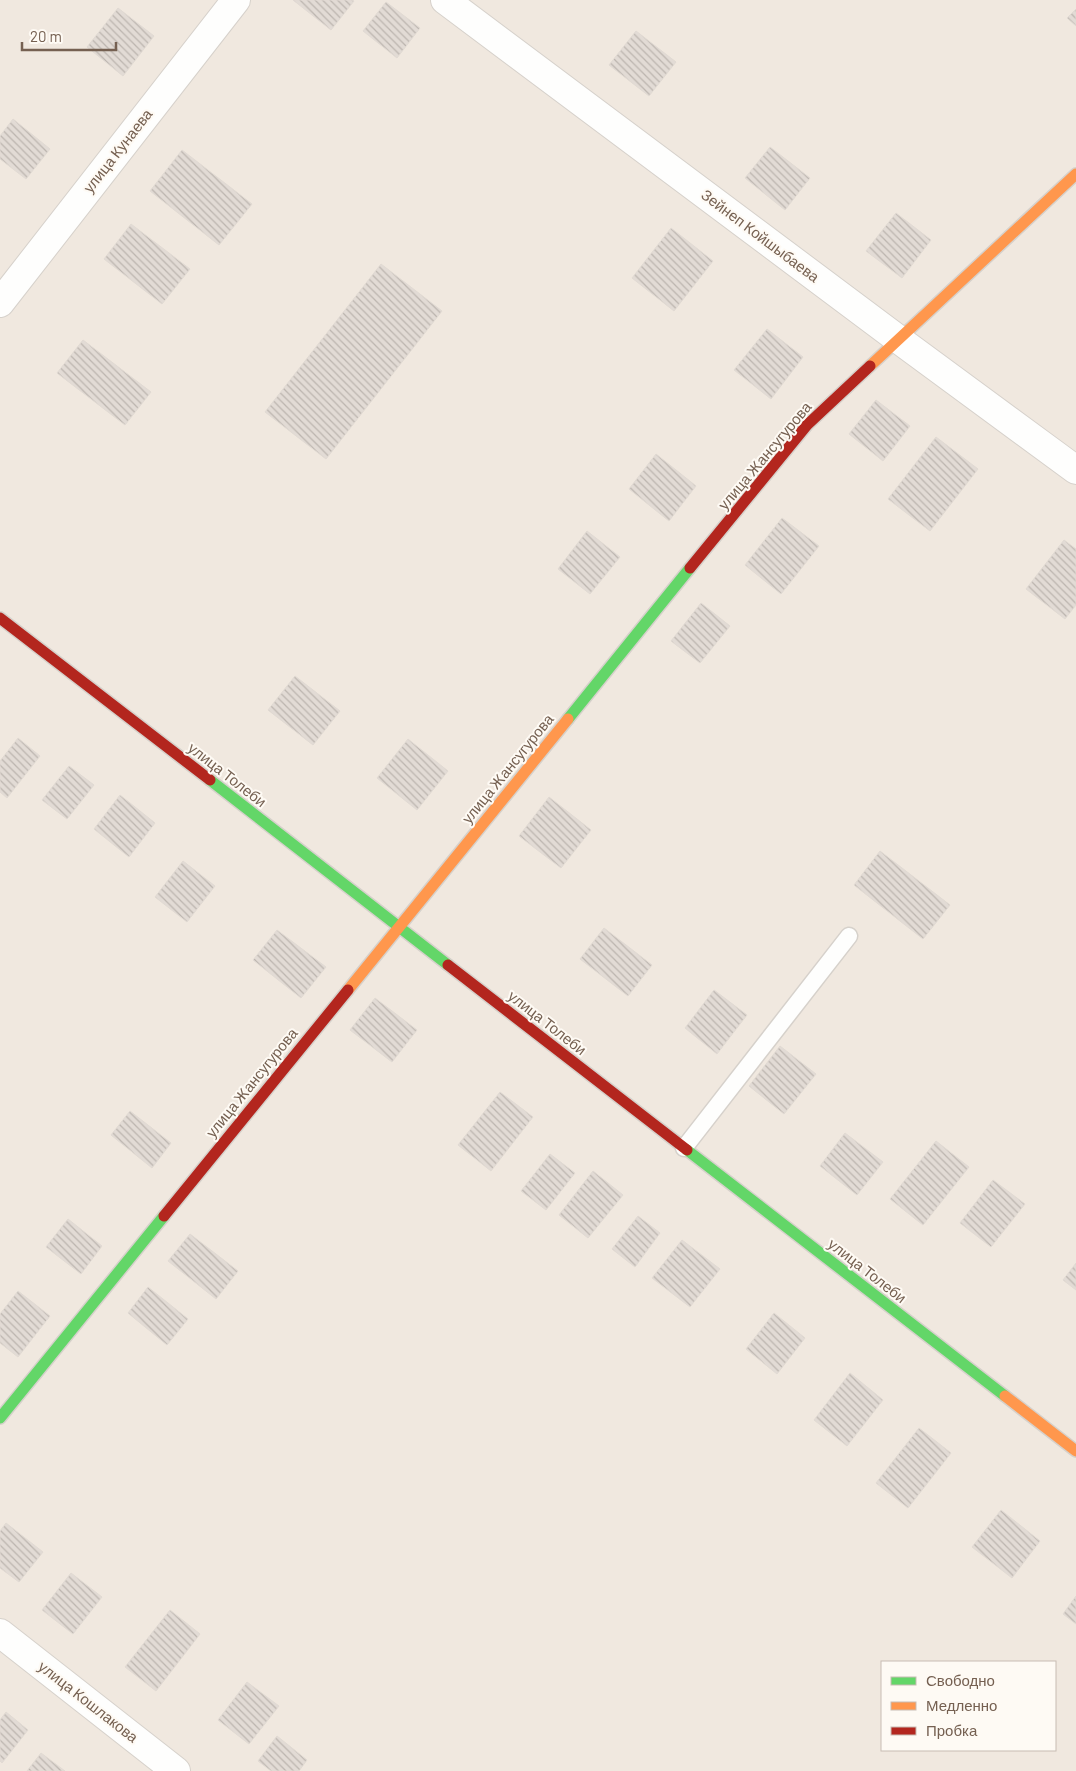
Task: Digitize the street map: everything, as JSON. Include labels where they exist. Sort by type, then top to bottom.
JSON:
[{"type":"street","name":"улица Кунаева","points":[[0,303],[236,0]]},
{"type":"street","name":"Зейнеп Койшыбаева","points":[[445,0],[1076,470]]},
{"type":"street","name":"улица Жансугурова","points":[[0,1418],[807,425],[1076,174]]},
{"type":"street","name":"улица Толеби","points":[[0,618],[1076,1451]]},
{"type":"street","name":"улица Кошлакова","points":[[0,1633],[176,1771]]},
{"type":"lane","points":[[684,1148],[849,936]]},
{"type":"shaded area","points":[[0,0],[1076,0],[1076,1771],[0,1771]]},
{"type":"building","points":[[293,0],[352,0],[354,1],[331,30]]},
{"type":"building","points":[[386,2],[420,28],[397,58],[363,31]]},
{"type":"building","points":[[118,8],[154,36],[123,76],[87,47]]},
{"type":"building","points":[[1076,9],[1076,26],[1067,18]]},
{"type":"building","points":[[636,31],[676,62],[649,96],[609,65]]},
{"type":"building","points":[[13,119],[50,149],[26,179],[0,159],[0,136]]},
{"type":"building","points":[[770,147],[810,178],[785,210],[745,178]]},
{"type":"building","points":[[182,150],[252,204],[219,245],[150,191]]},
{"type":"building","points":[[896,213],[931,240],[902,278],[866,251]]},
{"type":"building","points":[[131,224],[190,269],[162,304],[104,259]]},
{"type":"building","points":[[671,228],[713,261],[674,311],[632,278]]},
{"type":"building","points":[[381,264],[442,311],[326,459],[265,412]]},
{"type":"building","points":[[767,329],[803,357],[771,399],[734,370]]},
{"type":"building","points":[[83,340],[151,392],[125,425],[57,373]]},
{"type":"building","points":[[876,400],[910,426],[883,461],[849,434]]},
{"type":"building","points":[[936,437],[978,469],[930,531],[888,499]]},
{"type":"building","points":[[656,454],[696,486],[669,521],[629,489]]},
{"type":"building","points":[[782,518],[819,546],[781,594],[745,565]]},
{"type":"building","points":[[587,531],[620,557],[590,594],[558,569]]},
{"type":"building","points":[[1064,540],[1076,549],[1076,605],[1065,619],[1026,589]]},
{"type":"building","points":[[701,603],[730,626],[700,663],[671,641]]},
{"type":"building","points":[[295,676],[340,711],[313,745],[268,710]]},
{"type":"building","points":[[18,738],[40,756],[7,798],[0,792],[0,761]]},
{"type":"building","points":[[408,739],[448,771],[417,810],[377,778]]},
{"type":"building","points":[[69,766],[94,785],[67,819],[42,800]]},
{"type":"building","points":[[120,795],[155,823],[129,857],[94,829]]},
{"type":"building","points":[[549,797],[591,830],[561,868],[519,836]]},
{"type":"building","points":[[880,851],[950,905],[923,939],[854,885]]},
{"type":"building","points":[[183,861],[215,886],[187,922],[155,897]]},
{"type":"building","points":[[604,928],[652,965],[628,996],[580,959]]},
{"type":"building","points":[[277,930],[326,967],[301,998],[253,960]]},
{"type":"building","points":[[714,990],[747,1015],[717,1054],[685,1028]]},
{"type":"building","points":[[375,998],[417,1030],[392,1062],[350,1030]]},
{"type":"building","points":[[780,1046],[816,1074],[784,1114],[749,1086]]},
{"type":"building","points":[[500,1092],[533,1117],[491,1171],[458,1145]]},
{"type":"building","points":[[130,1111],[171,1143],[152,1168],[111,1135]]},
{"type":"building","points":[[845,1133],[883,1162],[857,1195],[820,1166]]},
{"type":"building","points":[[936,1141],[969,1167],[923,1225],[890,1199]]},
{"type":"building","points":[[550,1154],[575,1173],[546,1210],[521,1191]]},
{"type":"building","points":[[593,1171],[623,1195],[588,1238],[559,1215]]},
{"type":"building","points":[[993,1180],[1025,1204],[991,1247],[960,1223]]},
{"type":"building","points":[[638,1216],[660,1233],[635,1267],[612,1249]]},
{"type":"building","points":[[68,1219],[102,1246],[81,1274],[46,1247]]},
{"type":"building","points":[[190,1234],[238,1271],[216,1299],[168,1261]]},
{"type":"building","points":[[682,1240],[720,1269],[690,1307],[652,1278]]},
{"type":"building","points":[[1076,1263],[1076,1290],[1063,1280]]},
{"type":"building","points":[[148,1287],[188,1319],[167,1345],[128,1313]]},
{"type":"building","points":[[18,1291],[50,1316],[18,1357],[0,1343],[0,1314]]},
{"type":"building","points":[[774,1313],[805,1338],[777,1374],[746,1349]]},
{"type":"building","points":[[850,1373],[883,1400],[847,1446],[814,1420]]},
{"type":"building","points":[[919,1428],[951,1453],[908,1508],[876,1483]]},
{"type":"building","points":[[1001,1510],[1040,1541],[1012,1578],[972,1547]]},
{"type":"building","points":[[6,1523],[43,1552],[19,1582],[0,1568],[0,1531]]},
{"type":"building","points":[[71,1573],[102,1597],[73,1634],[42,1610]]},
{"type":"building","points":[[1076,1596],[1076,1624],[1063,1614]]},
{"type":"building","points":[[170,1610],[200,1634],[156,1691],[125,1667]]},
{"type":"building","points":[[247,1682],[279,1706],[249,1744],[218,1720]]},
{"type":"building","points":[[6,1712],[28,1730],[2,1763],[0,1761],[0,1720]]},
{"type":"building","points":[[277,1736],[307,1760],[299,1771],[271,1771],[258,1761]]},
{"type":"building","points":[[41,1753],[65,1771],[27,1771]]},
{"type":"traffic: fast","points":[[568,719],[690,568]]},
{"type":"traffic: fast","points":[[210,780],[448,965]]},
{"type":"traffic: fast","points":[[687,1150],[1005,1396]]},
{"type":"traffic: fast","points":[[0,1418],[164,1216]]},
{"type":"traffic: slow","points":[[870,366],[1076,174]]},
{"type":"traffic: slow","points":[[348,990],[568,719]]},
{"type":"traffic: slow","points":[[1005,1396],[1076,1451]]},
{"type":"traffic: jam","points":[[690,568],[807,425],[870,366]]},
{"type":"traffic: jam","points":[[0,618],[210,780]]},
{"type":"traffic: jam","points":[[448,965],[687,1150]]},
{"type":"traffic: jam","points":[[164,1216],[348,990]]}]
